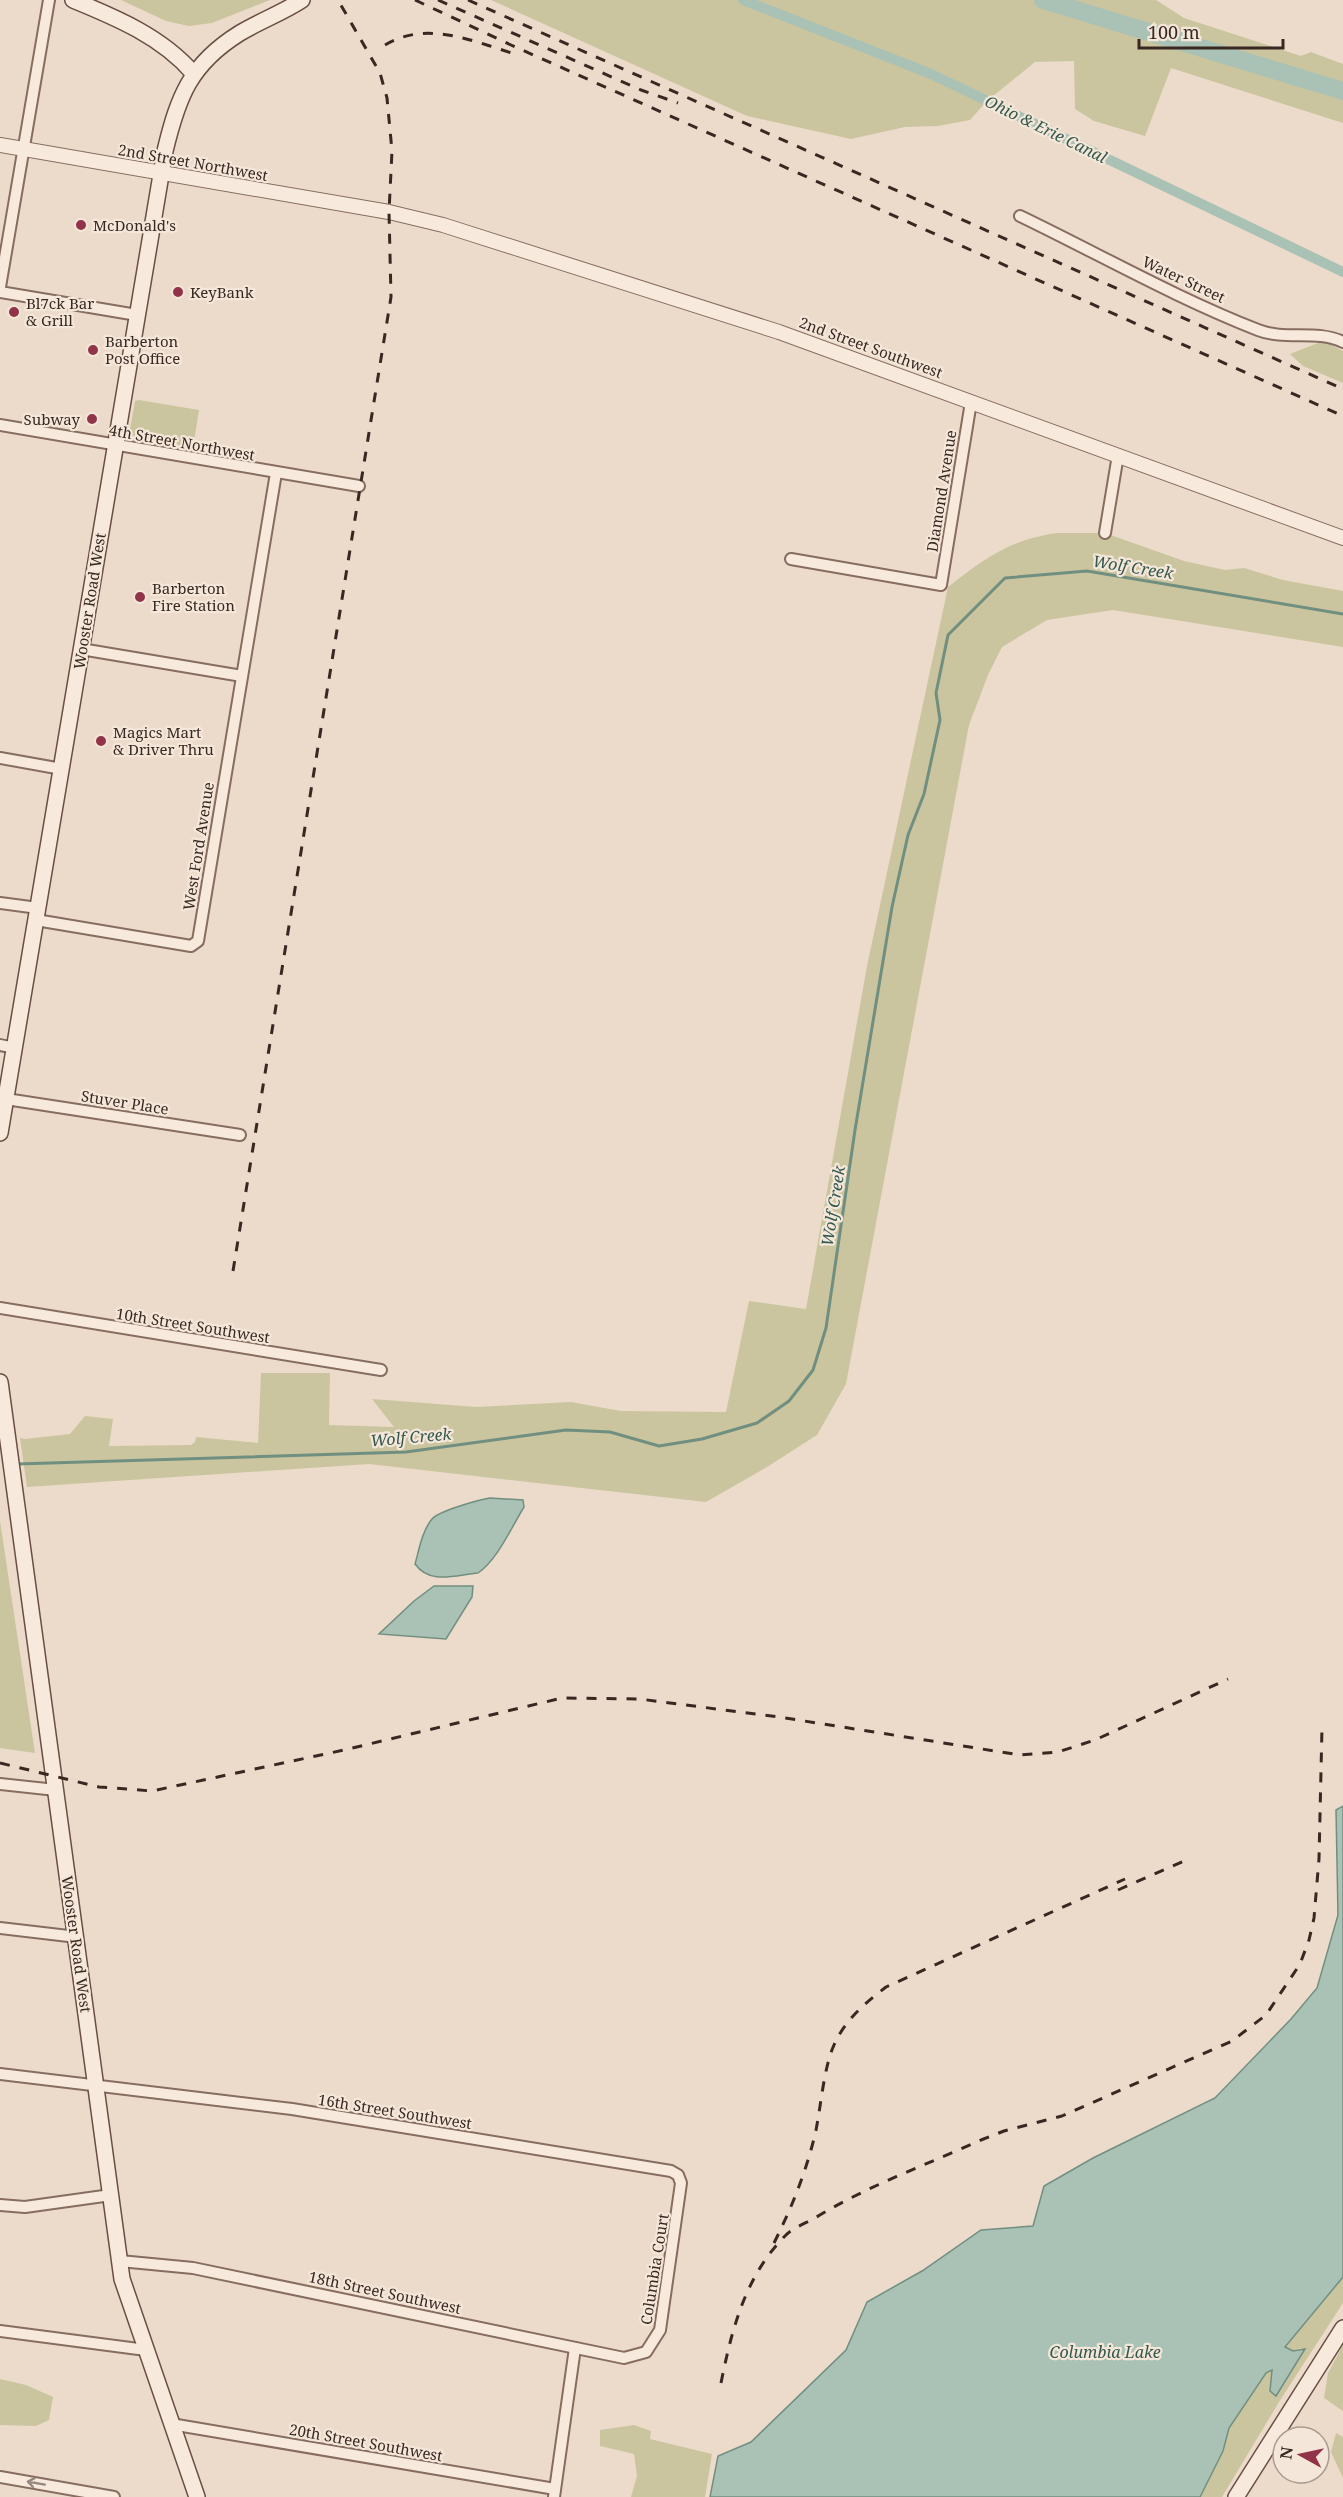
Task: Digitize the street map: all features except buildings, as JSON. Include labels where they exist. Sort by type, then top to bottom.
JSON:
[{"type":"main road","points":[[73,0],[116,18],[172,50],[194,73]]},
{"type":"main road","name":"Wooster Road West","points":[[0,1133],[6,1099],[7,1047],[37,914],[161,174],[172,121],[180,97],[194,73],[223,45],[302,0]]},
{"type":"main road","name":"Wooster Road West","points":[[0,1382],[124,2288],[197,2497]]},
{"type":"main road","points":[[1236,2497],[1343,2328]]},
{"type":"street","points":[[0,287],[49,0]]},
{"type":"street","name":"2nd Street Northwest","points":[[0,145],[380,211]]},
{"type":"street","name":"2nd Street Southwest","points":[[380,211],[443,225],[768,328],[1343,538]]},
{"type":"street","name":"Water Street","points":[[1020,216],[1164,288],[1261,331],[1330,336],[1343,342]]},
{"type":"street","points":[[0,292],[137,315]]},
{"type":"street","name":"Diamond Avenue","points":[[790,559],[941,585],[971,402]]},
{"type":"street","name":"4th Street Northwest","points":[[0,425],[359,486]]},
{"type":"street","points":[[1104,533],[1118,455]]},
{"type":"street","name":"West Ford Avenue","points":[[37,914],[191,946],[198,941],[276,473]]},
{"type":"street","points":[[81,649],[242,676]]},
{"type":"street","points":[[0,758],[62,769]]},
{"type":"street","points":[[0,903],[37,914]]},
{"type":"street","name":"Stuver Place","points":[[6,1099],[240,1135]]},
{"type":"street","name":"10th Street Southwest","points":[[0,1308],[381,1370]]},
{"type":"street","points":[[0,1784],[56,1790]]},
{"type":"street","points":[[0,1928],[77,1937]]},
{"type":"street","name":"16th Street Southwest","points":[[0,2074],[290,2109],[671,2171],[678,2175],[681,2183]]},
{"type":"street","name":"Columbia Court","points":[[642,2353],[653,2344],[662,2324],[681,2183]]},
{"type":"street","points":[[0,2205],[25,2207],[111,2195]]},
{"type":"street","name":"18th Street Southwest","points":[[120,2261],[193,2268],[624,2358],[642,2353]]},
{"type":"street","points":[[0,2331],[146,2350]]},
{"type":"street","points":[[554,2493],[575,2348]]},
{"type":"street","name":"20th Street Southwest","points":[[171,2424],[554,2493]]},
{"type":"street","points":[[0,2477],[114,2497]]},
{"type":"shaded area","points":[[121,0],[270,0],[212,23],[189,26],[166,21]]},
{"type":"shaded area","points":[[491,0],[1156,0],[1184,18],[1301,56],[1311,52],[1343,64],[1343,123],[1171,68],[1145,136],[1094,121],[1075,109],[1074,61],[1035,62],[987,101],[970,120],[938,126],[905,127],[851,139],[747,116]]},
{"type":"shaded area","points":[[1323,341],[1343,351],[1343,383],[1303,366],[1290,354]]},
{"type":"shaded area","points":[[135,401],[199,410],[193,448],[129,435]]},
{"type":"shaded area","points":[[1058,533],[1105,533],[1184,561],[1225,570],[1244,568],[1283,580],[1343,591],[1343,647],[1113,610],[1047,620],[1002,647],[988,675],[969,725],[846,1384],[817,1435],[706,1502],[369,1464],[27,1487],[20,1438],[70,1434],[85,1416],[113,1419],[109,1446],[191,1445],[195,1442],[196,1437],[258,1443],[261,1373],[330,1373],[329,1425],[394,1427],[372,1399],[477,1407],[571,1402],[621,1411],[726,1412],[749,1301],[806,1309],[867,966],[948,587],[999,551],[1026,540]]},
{"type":"shaded area","points":[[0,1521],[35,1753],[0,1748]]},
{"type":"shaded area","points":[[1343,2277],[1343,2303],[1279,2402],[1222,2497],[1200,2497],[1223,2451],[1229,2428],[1266,2373],[1272,2369],[1270,2391],[1276,2395],[1301,2348],[1293,2351],[1285,2348]]},
{"type":"shaded area","points":[[1343,2345],[1343,2411],[1324,2398],[1328,2373]]},
{"type":"shaded area","points":[[0,2379],[26,2385],[53,2397],[49,2420],[36,2426],[0,2425]]},
{"type":"shaded area","points":[[634,2425],[651,2431],[650,2439],[712,2454],[705,2497],[631,2497],[637,2476],[634,2454],[600,2446],[600,2430]]},
{"type":"shaded area","points":[[1336,2433],[1343,2437],[1343,2478],[1331,2452]]},
{"type":"water","points":[[490,1498],[523,1500],[524,1507],[498,1552],[485,1567],[478,1573],[435,1577],[428,1575],[415,1564],[423,1535],[432,1519],[450,1509]]},
{"type":"water","points":[[434,1586],[473,1586],[472,1597],[446,1639],[379,1634],[414,1601]]},
{"type":"water","name":"Columbia Lake","points":[[1343,1806],[1343,2277],[1285,2347],[1293,2351],[1305,2349],[1276,2396],[1270,2391],[1272,2370],[1266,2373],[1229,2428],[1223,2451],[1200,2497],[710,2497],[718,2456],[751,2442],[846,2350],[867,2302],[922,2271],[981,2230],[1033,2226],[1044,2186],[1093,2158],[1215,2098],[1291,2019],[1317,1988],[1338,1915],[1336,1810]]},
{"type":"waterway","name":"Ohio & Erie Canal","points":[[743,0],[931,74],[1343,272]]},
{"type":"waterway","points":[[1043,0],[1343,91]]},
{"type":"waterway","name":"Wolf Creek","points":[[17,1464],[406,1452],[566,1430],[610,1432],[659,1446],[702,1439],[757,1423],[789,1401],[813,1370],[826,1328],[855,1130],[892,907],[908,835],[924,794],[940,720],[936,693],[948,635],[1005,578],[1087,571],[1343,614]]},
{"type":"railway","points":[[233,1271],[391,297],[389,212],[392,151],[387,98],[380,73],[338,0]]},
{"type":"railway","points":[[415,0],[1343,416]]},
{"type":"railway","points":[[438,0],[641,90],[678,103]]},
{"type":"railway","points":[[468,0],[1343,389]]},
{"type":"railway","points":[[385,45],[401,38],[433,33],[466,39],[515,54]]},
{"type":"railway","points":[[0,1763],[99,1787],[152,1791],[344,1750],[562,1698],[640,1699],[779,1717],[1020,1755],[1058,1752],[1095,1740],[1228,1679]]},
{"type":"railway","points":[[721,2383],[736,2322],[751,2284],[761,2266],[787,2234],[835,2206],[876,2186],[981,2140],[1004,2131],[1062,2116],[1232,2041],[1266,2015],[1300,1964],[1314,1918],[1319,1859],[1322,1727]]},
{"type":"railway","points":[[1118,1890],[1191,1858]]},
{"type":"railway","points":[[774,2243],[804,2174],[816,2130],[825,2075],[834,2045],[856,2013],[886,1987],[1125,1879]]},
{"type":"place","name":"McDonald's","points":[[81,225]]},
{"type":"place","name":"KeyBank","points":[[178,292]]},
{"type":"place","name":"Bl7ck Bar & Grill","points":[[14,312]]},
{"type":"place","name":"Barberton Post Office","points":[[93,350]]},
{"type":"place","name":"Subway","points":[[92,419]]},
{"type":"place","name":"Barberton Fire Station","points":[[140,597]]},
{"type":"place","name":"Magics Mart & Driver Thru","points":[[101,741]]}]
